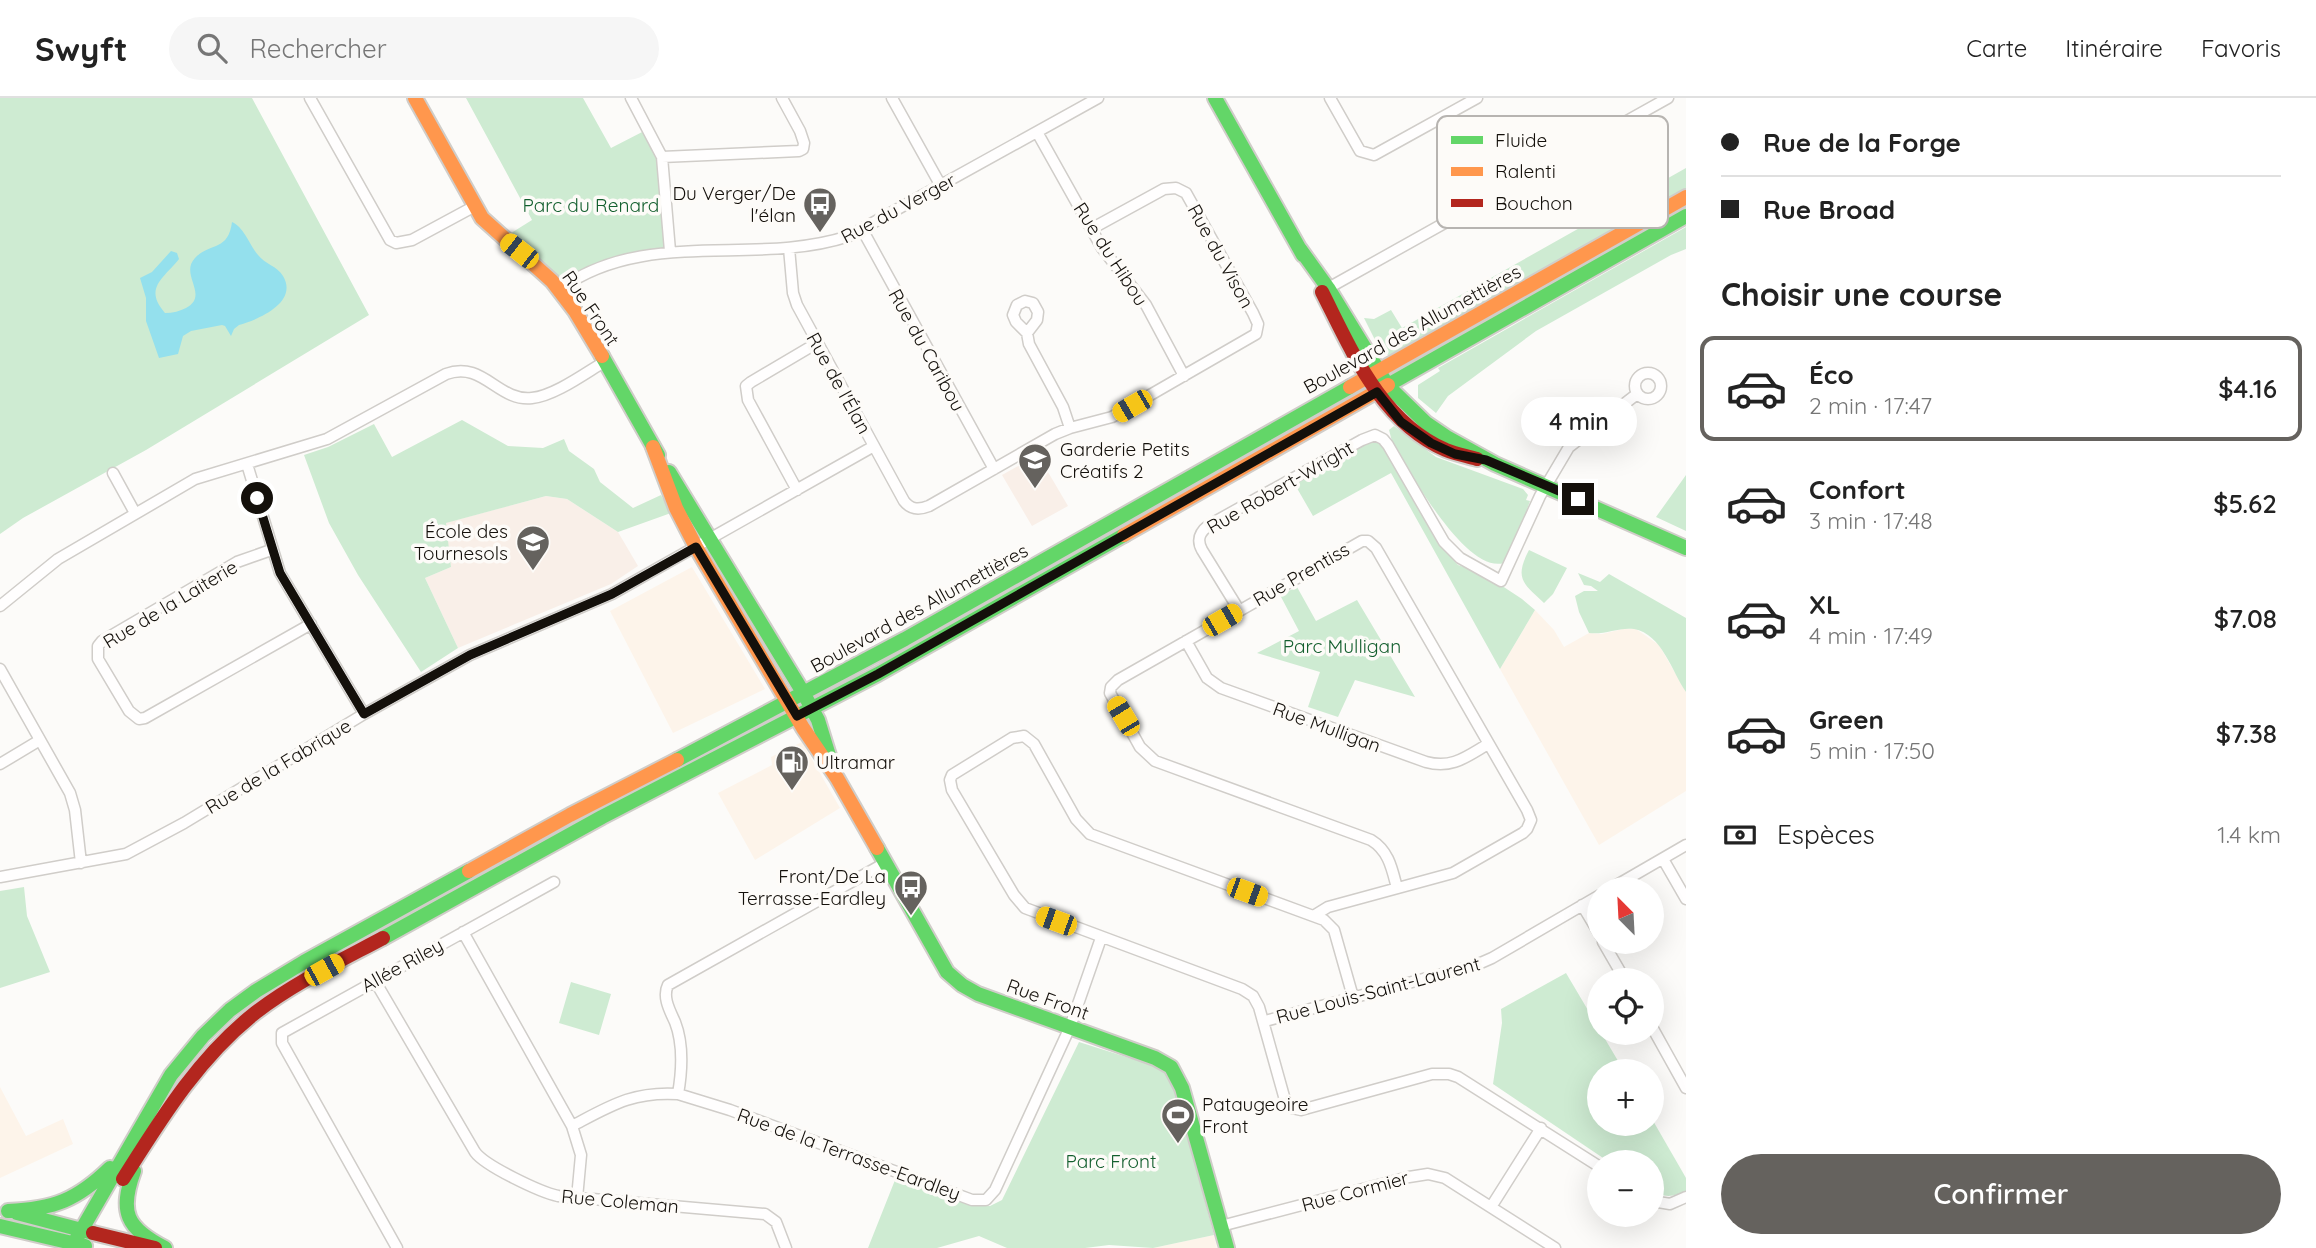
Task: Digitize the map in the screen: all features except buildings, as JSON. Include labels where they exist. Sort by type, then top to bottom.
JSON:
[{"type":"main road","name":"Rue Front","points":[[415,98],[475,206],[491,229],[537,265],[560,289],[812,708],[837,778]]},
{"type":"main road","points":[[1215,98],[1383,389],[1424,420],[1486,460],[1686,548]]},
{"type":"main road","name":"Boulevard des Allumettières","points":[[1668,207],[1686,197]]},
{"type":"main road","name":"Boulevard des Allumettières","points":[[1668,226],[1686,216]]},
{"type":"main road","name":"Boulevard des Allumettières","points":[[81,1247],[87,1231],[117,1188],[160,1091],[186,1056],[221,1019],[256,991],[570,815],[790,702],[905,639],[1631,228]]},
{"type":"main road","name":"Boulevard des Allumettières","points":[[137,1146],[196,1069],[231,1032],[273,1000],[580,829],[890,667],[1665,228]]},
{"type":"main road","name":"Rue Front","points":[[653,447],[676,508],[696,547],[837,778],[941,963],[955,979],[978,994],[1155,1058],[1171,1067],[1182,1088],[1227,1248]]},
{"type":"main road","points":[[4,1210],[52,1208],[76,1198],[137,1146]]},
{"type":"main road","points":[[137,1146],[125,1192],[125,1210],[141,1233],[165,1248]]},
{"type":"main road","points":[[4,1210],[155,1248]]},
{"type":"main road","points":[[0,1226],[81,1247]]},
{"type":"street","points":[[310,98],[390,240],[396,243],[412,240],[475,206]]},
{"type":"street","points":[[631,98],[662,157],[670,251]]},
{"type":"street","points":[[662,157],[799,151],[803,149],[802,137],[782,98]]},
{"type":"street","points":[[906,98],[893,101],[941,186]]},
{"type":"street","name":"Rue du Verger","points":[[560,289],[612,264],[670,251],[789,248],[823,244],[863,230],[1098,98]]},
{"type":"street","points":[[1330,98],[1360,151],[1374,155],[1437,120]]},
{"type":"street","points":[[1444,116],[1477,98]]},
{"type":"street","points":[[1636,116],[1668,98]]},
{"type":"street","name":"Rue du Hibou","points":[[1037,132],[1091,229],[1146,305],[1184,376]]},
{"type":"street","name":"Rue du Vison","points":[[914,508],[929,506],[993,468],[1070,428],[1112,417],[1256,334],[1258,324],[1186,193],[1176,188],[1164,189],[1091,229]]},
{"type":"street","points":[[1325,290],[1437,227]]},
{"type":"street","name":"Rue du Caribou","points":[[863,230],[993,468]]},
{"type":"street","name":"Rue de l'Élan","points":[[789,248],[795,299],[904,501],[914,508]]},
{"type":"street","points":[[1027,333],[1029,344],[1063,407],[1070,428]]},
{"type":"street","points":[[797,490],[746,392],[751,382],[817,343]]},
{"type":"street","points":[[0,606],[48,565],[195,479],[327,439],[455,371],[469,371],[510,394],[533,398],[545,395],[604,362]]},
{"type":"street","points":[[1546,486],[1569,447],[1637,394]]},
{"type":"street","name":"Rue Robert-Wright","points":[[1239,610],[1199,544],[1201,533],[1209,525],[1362,440],[1375,435],[1383,439],[1444,542],[1461,558],[1501,581],[1546,486]]},
{"type":"street","name":"Rue de la Fabrique","points":[[0,877],[126,854],[184,823],[364,714],[470,655],[612,594],[874,446]]},
{"type":"street","points":[[247,464],[271,551],[284,581],[364,714]]},
{"type":"street","points":[[113,473],[135,513]]},
{"type":"street","name":"Rue Prentiss","points":[[1315,915],[1328,907],[1397,888],[1461,869],[1522,833],[1530,825],[1527,810],[1376,548],[1368,541],[1356,543],[1118,680],[1111,687],[1112,698],[1145,753],[1163,765],[1371,840],[1384,850],[1388,857],[1397,888]]},
{"type":"street","name":"Rue de la Laiterie","points":[[271,551],[237,562],[102,641],[98,646],[98,659],[129,711],[139,719],[311,624]]},
{"type":"street","name":"Rue Mulligan","points":[[1186,641],[1207,678],[1221,688],[1426,762],[1443,766],[1450,764],[1488,744]]},
{"type":"street","points":[[0,669],[66,784],[72,800],[81,863]]},
{"type":"street","points":[[1353,997],[1334,930],[1324,920],[1090,834],[1076,819],[1034,744],[1024,736],[1012,738],[956,771],[950,779],[952,790],[1018,901],[1033,912],[1242,989],[1256,1000],[1265,1021],[1285,1100],[1292,1108],[1301,1110],[1432,1074],[1450,1074],[1587,1158]]},
{"type":"street","points":[[0,764],[40,740]]},
{"type":"street","points":[[1632,877],[1686,845]]},
{"type":"street","points":[[1663,859],[1686,899]]},
{"type":"street","points":[[678,1094],[680,1045],[666,996],[668,985],[885,863]]},
{"type":"street","name":"Allée Riley","points":[[397,1248],[281,1038],[285,1030],[554,882]]},
{"type":"street","name":"Rue Louis-Saint-Laurent","points":[[1265,1021],[1484,962],[1587,902]]},
{"type":"street","points":[[1582,905],[1587,913]]},
{"type":"street","points":[[463,932],[572,1126],[581,1155],[577,1198]]},
{"type":"street","name":"Rue de la Terrasse-Eardley","points":[[572,1126],[621,1100],[647,1094],[678,1094],[730,1110],[924,1183],[981,1201],[989,1198],[995,1190],[1070,1027],[1101,938]]},
{"type":"street","name":"Rue Coleman","points":[[375,981],[479,1157],[544,1192],[558,1196],[758,1212],[776,1222],[786,1248]]},
{"type":"street","points":[[1662,1045],[1686,1088]]},
{"type":"street","points":[[1491,1207],[1541,1128]]},
{"type":"street","name":"Rue Cormier","points":[[1221,1226],[1419,1175],[1445,1178],[1555,1248]]},
{"type":"street","points":[[1664,1203],[1670,1204],[1686,1197]]},
{"type":"shaded area","name":"Garderie Petits Créatifs 2","points":[[1038,455],[1068,506],[1032,526],[1002,475]]},
{"type":"shaded area","name":"École des Tournesols","points":[[546,496],[567,499],[618,532],[638,566],[611,584],[458,648],[425,578],[451,567],[445,523]]},
{"type":"shaded area","points":[[692,567],[765,689],[673,733],[610,611]]},
{"type":"shaded area","points":[[1535,610],[1554,630],[1564,647],[1589,633],[1636,629],[1659,645],[1686,692],[1686,791],[1599,845],[1500,669]]},
{"type":"shaded area","points":[[802,742],[840,808],[755,860],[718,793],[772,765],[771,757]]},
{"type":"shaded area","points":[[0,1087],[26,1136],[63,1119],[73,1144],[0,1178]]},
{"type":"shaded area","points":[[1214,1235],[1217,1248],[1153,1248]]},
{"type":"green space","points":[[0,98],[252,98],[369,315],[146,450],[23,518],[0,534]]},
{"type":"green space","name":"Parc du Renard","points":[[466,98],[583,98],[611,148],[648,129],[658,147],[670,251],[628,259],[560,289],[503,238],[532,220]]},
{"type":"green space","points":[[1686,168],[1686,189],[1668,199],[1668,178]]},
{"type":"green space","points":[[1686,227],[1686,249],[1536,331],[1448,396],[1436,413],[1418,398],[1418,385],[1440,371],[1438,368]]},
{"type":"green space","points":[[1580,228],[1617,228],[1395,353],[1388,355],[1381,352],[1364,318],[1374,319],[1391,310],[1402,328]]},
{"type":"green space","points":[[462,420],[508,446],[543,448],[564,439],[569,451],[594,469],[600,482],[633,508],[661,495],[671,513],[618,532],[567,499],[546,496],[446,523],[451,567],[425,578],[458,648],[421,672],[358,575],[329,523],[304,455],[328,447],[374,424],[392,457]]},
{"type":"green space","points":[[1394,426],[1436,457],[1523,489],[1528,495],[1526,500],[1530,501],[1509,561],[1494,563],[1477,556],[1460,541],[1427,499],[1393,445],[1389,430]]},
{"type":"green space","points":[[1372,440],[1377,440],[1385,448],[1437,541],[1458,565],[1484,574],[1535,610],[1500,669],[1391,473],[1313,516],[1294,483]]},
{"type":"green space","points":[[1686,475],[1686,531],[1656,517]]},
{"type":"green space","points":[[1529,550],[1567,568],[1553,594],[1544,603],[1523,580],[1522,568]]},
{"type":"green space","points":[[1578,573],[1600,582],[1609,574],[1686,618],[1686,692],[1659,646],[1644,632],[1628,629],[1589,633],[1575,596],[1584,591],[1598,591],[1584,585]]},
{"type":"green space","name":"Parc Mulligan","points":[[1297,587],[1316,621],[1357,600],[1415,697],[1355,680],[1338,717],[1308,707],[1320,672],[1257,653],[1299,631],[1280,595]]},
{"type":"green space","points":[[24,887],[27,916],[50,972],[0,988],[0,891]]},
{"type":"green space","points":[[1566,973],[1587,1008],[1587,1045],[1609,1045],[1617,1059],[1587,1059],[1587,1136],[1662,1136],[1686,1178],[1686,1191],[1677,1195],[1664,1195],[1664,1150],[1591,1150],[1493,1084],[1502,1023],[1501,1009]]},
{"type":"green space","points":[[571,982],[611,994],[599,1035],[559,1023]]},
{"type":"green space","name":"Parc Front","points":[[1079,1042],[1164,1069],[1175,1089],[1214,1235],[1153,1248],[1109,1245],[1085,1248],[1007,1248],[979,1236],[937,1248],[868,1248],[897,1175],[977,1206],[990,1206],[1002,1200]]},
{"type":"water","points":[[232,222],[240,228],[261,258],[283,276],[286,286],[281,302],[256,319],[239,325],[231,336],[222,325],[191,331],[183,336],[178,354],[159,358],[146,321],[146,298],[140,278],[152,272],[171,251],[177,253],[179,259],[158,284],[156,297],[165,313],[186,308],[193,303],[195,297],[191,264],[201,253],[227,238]]},
{"type":"traffic: fast","points":[[1215,98],[1303,255]]},
{"type":"traffic: fast","points":[[1668,226],[1686,216]]},
{"type":"traffic: fast","points":[[1388,385],[1665,228]]},
{"type":"traffic: fast","points":[[1300,249],[1328,288],[1388,386],[1426,423],[1495,464],[1686,548]]},
{"type":"traffic: fast","points":[[602,356],[658,455]]},
{"type":"traffic: fast","points":[[677,760],[905,639],[1350,387]]},
{"type":"traffic: fast","points":[[669,472],[804,694],[818,720],[831,762]]},
{"type":"traffic: fast","points":[[383,938],[602,817],[878,674],[1124,535]]},
{"type":"traffic: fast","points":[[877,848],[947,972],[962,985],[978,994],[1155,1058],[1171,1067],[1182,1088],[1227,1248]]},
{"type":"traffic: fast","points":[[74,1243],[171,1075],[203,1036],[230,1010],[304,962],[469,871]]},
{"type":"traffic: fast","points":[[8,1211],[39,1208],[64,1201],[87,1188],[110,1168]]},
{"type":"traffic: fast","points":[[134,1171],[127,1198],[129,1217],[142,1233],[165,1248]]},
{"type":"traffic: fast","points":[[17,1213],[93,1233]]},
{"type":"traffic: fast","points":[[0,1226],[85,1246]]},
{"type":"traffic: slow","points":[[415,98],[482,218],[552,281],[575,311],[602,356]]},
{"type":"traffic: slow","points":[[1668,207],[1686,197]]},
{"type":"traffic: slow","points":[[1350,387],[1631,228]]},
{"type":"traffic: slow","points":[[1124,535],[1388,385]]},
{"type":"traffic: slow","points":[[653,447],[676,508],[696,547],[877,848]]},
{"type":"traffic: slow","points":[[469,871],[677,760]]},
{"type":"traffic: jam","points":[[1322,292],[1357,361],[1386,403],[1403,422],[1423,438],[1446,450],[1477,459]]},
{"type":"traffic: jam","points":[[123,1179],[182,1090],[198,1069],[235,1031],[285,992],[383,938]]},
{"type":"traffic: jam","points":[[93,1233],[155,1248]]},
{"type":"place","name":"Du Verger/De l'élan","points":[[820,234]]},
{"type":"place","name":"Garderie Petits Créatifs 2","points":[[1035,490]]},
{"type":"place","name":"École des Tournesols","points":[[533,572]]},
{"type":"place","name":"Ultramar","points":[[792,792]]},
{"type":"place","name":"Front/De La Terrasse-Eardley","points":[[911,917]]},
{"type":"place","name":"Pataugeoire Front","points":[[1178,1145]]},
{"type":"route","points":[[257,498],[275,564],[364,714],[470,655],[612,594],[696,547],[797,716],[878,674],[1377,392],[1401,422],[1431,443],[1455,454],[1486,460],[1578,499]]}]
